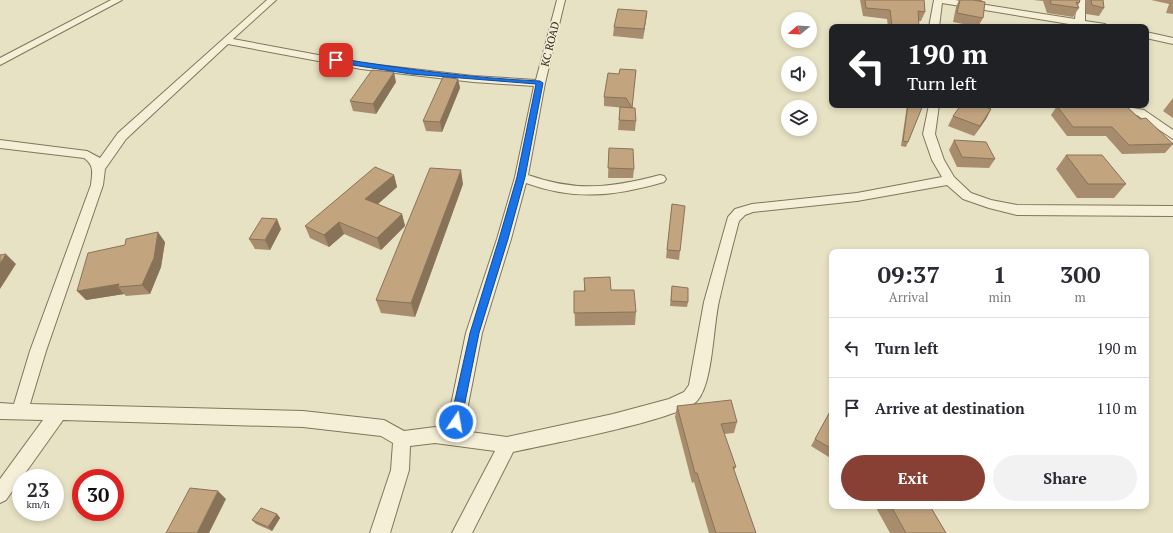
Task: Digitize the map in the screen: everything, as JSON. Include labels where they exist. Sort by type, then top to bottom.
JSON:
[{"type":"street","points":[[0,62],[118,0]]},
{"type":"street","points":[[20,411],[38,350],[96,185],[99,169],[122,136],[272,0]]},
{"type":"street","name":"KC ROAD","points":[[453,436],[474,333],[504,239],[521,177],[540,83],[561,0]]},
{"type":"street","points":[[934,24],[938,0],[1090,24]]},
{"type":"street","points":[[1080,22],[1081,0]]},
{"type":"street","points":[[1149,36],[1173,40]]},
{"type":"street","points":[[226,41],[375,67],[473,78],[540,83]]},
{"type":"street","points":[[933,108],[929,134],[938,160],[950,180],[967,196],[989,204],[1018,210],[1173,211]]},
{"type":"street","points":[[1114,108],[1140,112],[1173,135]]},
{"type":"street","points":[[0,144],[87,155],[96,161],[99,169]]},
{"type":"street","points":[[521,177],[564,190],[584,191],[620,190],[660,180]]},
{"type":"street","points":[[0,410],[58,413],[303,419],[384,428],[402,439],[435,435],[453,436],[507,445],[613,422],[672,406],[690,397],[697,387],[711,302],[733,220],[740,212],[752,208],[857,197],[950,180]]},
{"type":"street","points":[[0,494],[58,413]]},
{"type":"street","points":[[380,533],[400,470],[402,439]]},
{"type":"street","points":[[462,533],[507,445]]},
{"type":"building","points":[[865,0],[924,0],[925,12],[918,11],[919,24],[892,24],[890,10],[866,8]]},
{"type":"building","points":[[960,0],[985,2],[983,18],[957,13]]},
{"type":"building","points":[[1050,0],[1080,0],[1079,3],[1076,2],[1079,8],[1051,4]]},
{"type":"building","points":[[1091,0],[1103,0],[1104,8],[1092,5]]},
{"type":"building","points":[[618,9],[647,11],[644,29],[614,27]]},
{"type":"building","points":[[620,69],[636,70],[632,108],[626,98],[604,97],[608,73],[619,74]]},
{"type":"building","points":[[372,70],[394,72],[373,104],[350,101]]},
{"type":"building","points":[[443,77],[458,79],[440,122],[423,121]]},
{"type":"building","points":[[620,107],[635,108],[636,121],[619,120]]},
{"type":"building","points":[[908,108],[922,108],[908,142],[903,141]]},
{"type":"building","points":[[959,108],[991,109],[980,126],[953,116]]},
{"type":"building","points":[[1059,108],[1128,108],[1140,119],[1146,118],[1173,144],[1129,145],[1112,127],[1073,127]]},
{"type":"building","points":[[954,140],[986,142],[995,159],[962,157]]},
{"type":"building","points":[[609,148],[633,149],[634,169],[608,168]]},
{"type":"building","points":[[1066,155],[1102,155],[1126,184],[1088,184]]},
{"type":"building","points":[[375,167],[394,175],[365,199],[402,214],[377,238],[339,222],[324,235],[305,226]]},
{"type":"building","points":[[430,168],[461,170],[411,303],[376,300]]},
{"type":"building","points":[[672,204],[685,206],[680,251],[667,250]]},
{"type":"building","points":[[262,218],[277,219],[265,240],[249,239]]},
{"type":"building","points":[[158,232],[154,258],[142,285],[118,287],[119,284],[77,291],[88,253],[125,245],[126,239]]},
{"type":"building","points":[[6,254],[0,264],[0,255]]},
{"type":"building","points":[[610,277],[611,290],[634,290],[636,312],[574,313],[574,291],[585,291],[584,278]]},
{"type":"building","points":[[672,286],[688,288],[688,302],[671,301]]},
{"type":"building","points":[[731,400],[737,422],[721,424],[736,467],[733,467],[756,533],[716,533],[697,473],[695,473],[677,406]]},
{"type":"building","points":[[829,413],[829,447],[815,439]]},
{"type":"building","points":[[190,488],[218,491],[197,533],[166,533]]},
{"type":"building","points":[[261,508],[277,514],[268,527],[252,520]]},
{"type":"building","points":[[893,509],[932,509],[946,533],[906,533]]},
{"type":"route","points":[[336,60],[361,66],[411,72],[502,81],[540,83],[521,177],[504,239],[474,333],[456,422]]}]
